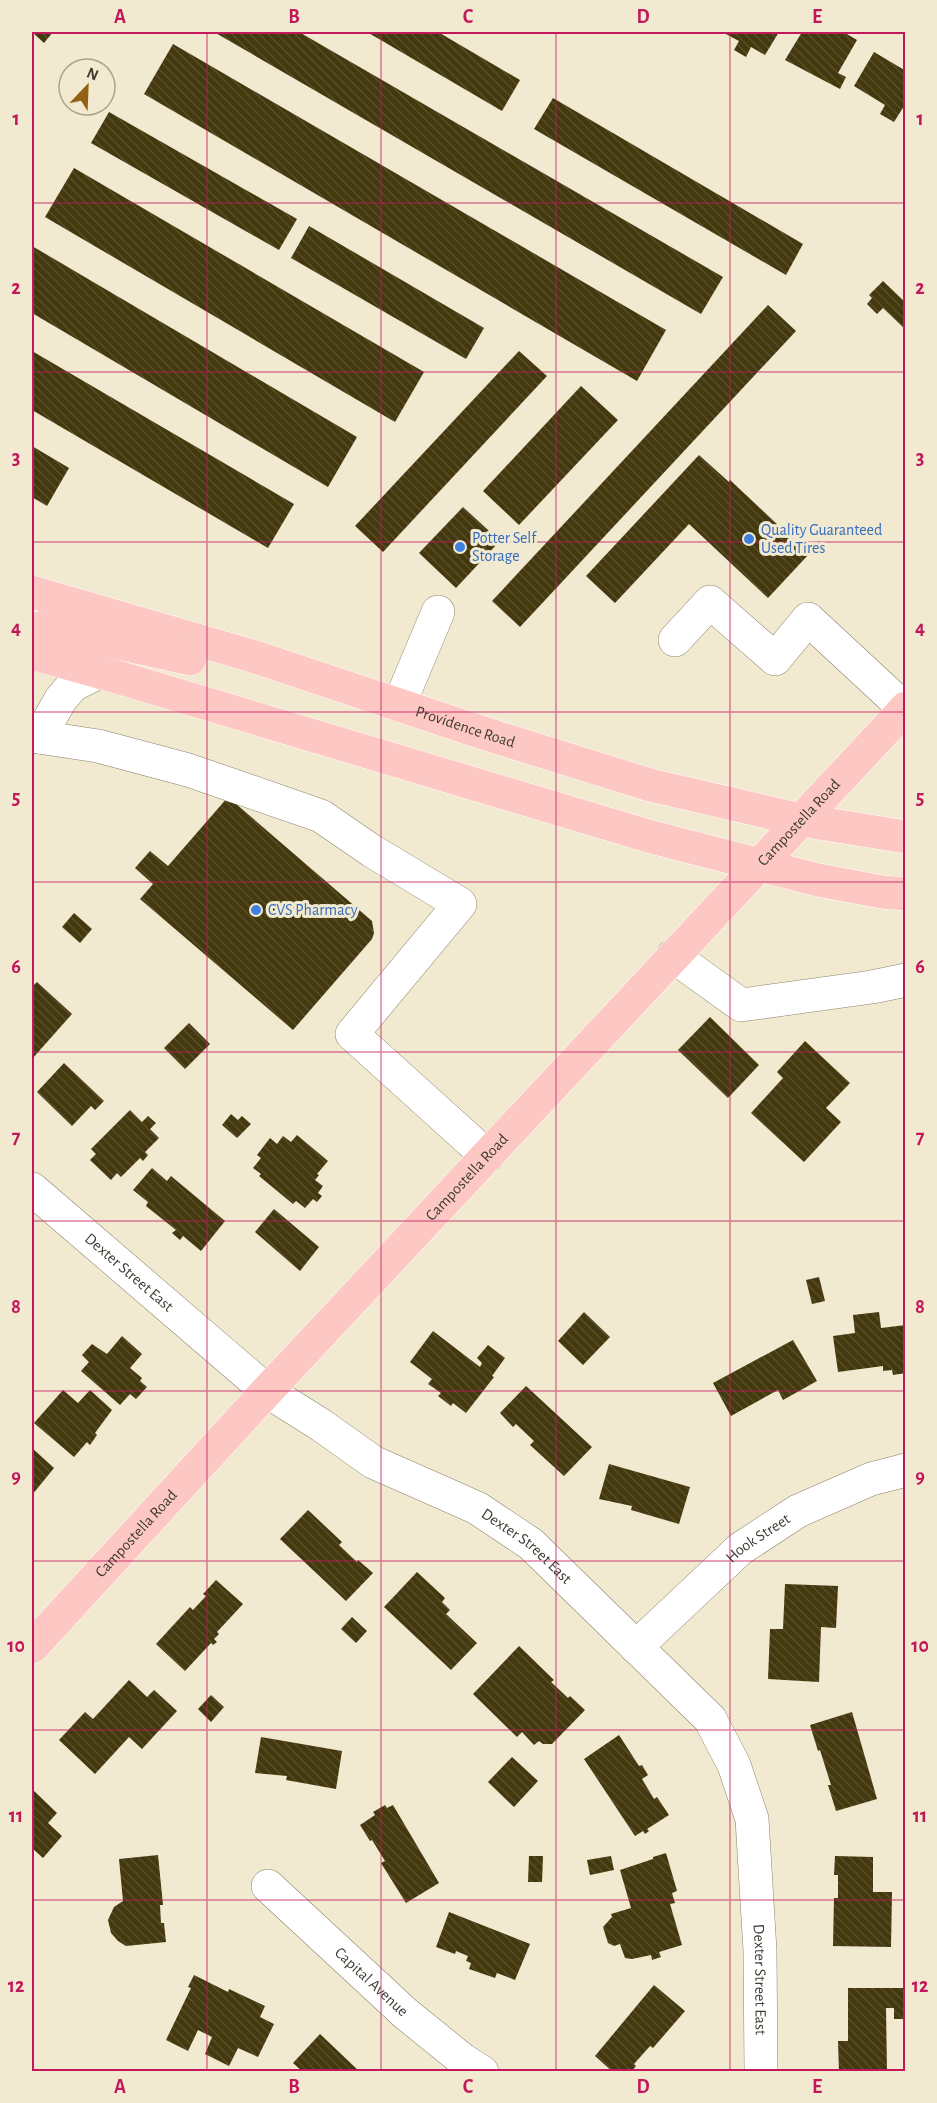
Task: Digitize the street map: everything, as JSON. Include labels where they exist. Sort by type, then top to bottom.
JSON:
[{"type":"main road","name":"Providence Road","points":[[32,592],[252,656],[650,785],[801,820],[906,837]]},
{"type":"main road","points":[[32,630],[39,628],[59,630],[197,661],[252,656]]},
{"type":"main road","points":[[32,653],[637,833],[818,880],[906,894]]},
{"type":"main road","name":"Campostella Road","points":[[32,1647],[267,1391],[905,708]]},
{"type":"street","points":[[675,640],[710,602],[775,660],[808,619],[905,708]]},
{"type":"street","points":[[399,705],[438,612]]},
{"type":"street","points":[[99,672],[73,685],[35,736],[98,746],[188,770],[321,816],[372,851],[460,904],[352,1034],[487,1156]]},
{"type":"street","points":[[674,956],[741,1005],[872,987],[906,980]]},
{"type":"street","name":"Dexter Street East","points":[[32,1189],[267,1391],[321,1425],[373,1462],[477,1508],[531,1544],[710,1719],[734,1765],[752,1819],[760,1951],[761,2072]]},
{"type":"street","name":"Hook Street","points":[[636,1647],[740,1549],[798,1510],[871,1479],[906,1470]]},
{"type":"street","name":"Capital Avenue","points":[[268,1886],[405,2013],[463,2060],[482,2072]]},
{"type":"building","points":[[32,32],[53,32],[44,43]]},
{"type":"building","points":[[214,32],[299,32],[723,277],[701,314]]},
{"type":"building","points":[[367,32],[438,32],[520,80],[502,111]]},
{"type":"building","points":[[722,32],[779,32],[765,55],[751,47],[746,57],[734,50],[739,41]]},
{"type":"building","points":[[802,32],[846,32],[857,40],[838,73],[846,77],[840,89],[785,60]]},
{"type":"building","points":[[173,44],[666,330],[637,381],[144,94]]},
{"type":"building","points":[[874,52],[906,71],[906,103],[894,122],[880,114],[885,105],[854,86]]},
{"type":"building","points":[[553,98],[803,244],[786,275],[534,129]]},
{"type":"building","points":[[106,117],[117,117],[297,219],[279,250],[91,143]]},
{"type":"building","points":[[74,168],[424,372],[395,422],[45,217]]},
{"type":"building","points":[[309,226],[484,328],[466,359],[291,258]]},
{"type":"building","points":[[32,246],[357,437],[328,487],[32,313]]},
{"type":"building","points":[[883,281],[906,303],[906,330],[883,308],[877,314],[867,304],[872,298],[869,295]]},
{"type":"building","points":[[768,305],[796,331],[520,627],[492,601]]},
{"type":"building","points":[[32,351],[294,504],[268,548],[32,410]]},
{"type":"building","points":[[519,351],[547,376],[383,552],[355,526]]},
{"type":"building","points":[[581,386],[618,420],[519,525],[483,491]]},
{"type":"building","points":[[32,446],[69,468],[47,506],[32,497]]},
{"type":"building","name":"Quality Guaranteed Used Tires","points":[[699,455],[729,482],[730,480],[809,554],[768,598],[689,524],[615,603],[586,576]]},
{"type":"building","name":"Potter Self Storage","points":[[463,507],[500,541],[456,588],[419,553]]},
{"type":"building","name":"CVS Pharmacy","points":[[228,797],[372,921],[374,933],[372,939],[293,1030],[140,899],[153,884],[135,868],[150,851],[168,866]]},
{"type":"building","points":[[74,913],[92,929],[80,943],[62,927]]},
{"type":"building","points":[[37,982],[72,1014],[32,1059],[32,987]]},
{"type":"building","points":[[710,1017],[759,1065],[728,1098],[678,1050]]},
{"type":"building","points":[[189,1023],[210,1044],[185,1069],[164,1048]]},
{"type":"building","points":[[805,1041],[850,1083],[826,1108],[841,1122],[804,1162],[751,1113],[783,1078],[777,1072]]},
{"type":"building","points":[[64,1063],[104,1101],[95,1110],[91,1106],[72,1126],[37,1092]]},
{"type":"building","points":[[130,1110],[142,1122],[148,1116],[156,1123],[150,1129],[159,1138],[145,1152],[148,1155],[143,1161],[140,1158],[121,1177],[117,1173],[111,1180],[90,1160],[96,1154],[91,1149]]},
{"type":"building","points":[[231,1114],[238,1120],[242,1116],[251,1124],[237,1138],[222,1125]]},
{"type":"building","points":[[297,1135],[328,1161],[315,1180],[323,1186],[318,1193],[322,1196],[317,1202],[313,1199],[305,1208],[296,1201],[293,1204],[259,1176],[261,1174],[253,1168],[261,1158],[257,1155],[270,1138],[277,1144],[283,1136],[291,1142]]},
{"type":"building","points":[[152,1168],[167,1181],[171,1176],[225,1221],[201,1251],[183,1236],[180,1240],[172,1233],[176,1230],[146,1206],[148,1202],[133,1190]]},
{"type":"building","points":[[274,1209],[319,1247],[300,1271],[255,1232]]},
{"type":"building","points":[[819,1277],[825,1301],[812,1304],[806,1280]]},
{"type":"building","points":[[584,1312],[610,1337],[583,1365],[558,1341]]},
{"type":"building","points":[[879,1312],[881,1328],[906,1325],[906,1373],[893,1375],[892,1370],[883,1371],[883,1366],[838,1372],[833,1336],[855,1333],[853,1315]]},
{"type":"building","points":[[433,1331],[480,1367],[482,1363],[477,1358],[488,1345],[505,1358],[492,1376],[494,1377],[466,1413],[453,1403],[451,1406],[438,1396],[441,1393],[428,1384],[432,1379],[410,1362]]},
{"type":"building","points":[[122,1336],[142,1354],[130,1368],[142,1378],[140,1381],[147,1387],[136,1399],[130,1394],[120,1405],[81,1371],[89,1362],[82,1355],[92,1344],[107,1354]]},
{"type":"building","points":[[793,1340],[817,1381],[783,1400],[778,1390],[731,1416],[713,1383]]},
{"type":"building","points":[[526,1386],[592,1447],[564,1476],[530,1445],[534,1441],[516,1424],[513,1427],[500,1413]]},
{"type":"building","points":[[63,1390],[78,1403],[90,1390],[112,1410],[95,1433],[97,1435],[90,1445],[87,1442],[74,1457],[34,1423]]},
{"type":"building","points":[[32,1448],[54,1468],[32,1495]]},
{"type":"building","points":[[609,1464],[690,1487],[679,1524],[631,1510],[632,1506],[599,1499]]},
{"type":"building","points":[[308,1510],[342,1542],[339,1545],[373,1573],[346,1601],[280,1539]]},
{"type":"building","points":[[417,1572],[445,1598],[442,1602],[450,1610],[446,1614],[477,1643],[451,1670],[384,1607]]},
{"type":"building","points":[[216,1580],[243,1604],[217,1632],[219,1634],[214,1639],[217,1642],[213,1645],[211,1643],[185,1671],[156,1644],[190,1607],[193,1610]]},
{"type":"building","points":[[785,1584],[838,1586],[836,1628],[821,1627],[819,1682],[768,1679],[770,1629],[783,1629]]},
{"type":"building","points":[[352,1617],[367,1631],[356,1643],[341,1629]]},
{"type":"building","points":[[519,1646],[554,1680],[551,1682],[585,1710],[552,1744],[543,1744],[539,1741],[534,1745],[522,1732],[517,1737],[473,1694]]},
{"type":"building","points":[[129,1680],[147,1697],[154,1690],[177,1711],[142,1749],[129,1737],[95,1774],[59,1740],[85,1712],[93,1719]]},
{"type":"building","points":[[211,1695],[224,1707],[211,1722],[198,1709]]},
{"type":"building","points":[[852,1712],[877,1799],[836,1811],[828,1785],[831,1785],[810,1725]]},
{"type":"building","points":[[619,1735],[639,1766],[642,1765],[648,1775],[642,1779],[654,1799],[657,1797],[669,1815],[647,1829],[649,1831],[645,1834],[643,1831],[635,1836],[584,1759]]},
{"type":"building","points":[[261,1737],[342,1751],[336,1789],[286,1780],[287,1776],[255,1773]]},
{"type":"building","points":[[512,1757],[538,1781],[514,1807],[488,1782]]},
{"type":"building","points":[[32,1789],[57,1813],[48,1823],[62,1836],[43,1858],[32,1848]]},
{"type":"building","points":[[385,1805],[387,1808],[393,1805],[439,1883],[406,1903],[381,1863],[385,1861],[360,1825],[375,1815],[373,1812]]},
{"type":"building","points":[[666,1853],[677,1891],[672,1893],[675,1903],[670,1904],[682,1945],[659,1952],[661,1957],[652,1960],[651,1955],[625,1958],[620,1944],[614,1946],[608,1943],[603,1927],[612,1917],[611,1914],[631,1908],[620,1870]]},
{"type":"building","points":[[158,1855],[163,1905],[160,1905],[161,1923],[164,1923],[166,1942],[126,1946],[111,1933],[108,1920],[114,1907],[123,1901],[119,1859]]},
{"type":"building","points":[[529,1856],[543,1856],[542,1882],[528,1882]]},
{"type":"building","points":[[611,1856],[614,1870],[590,1875],[587,1860]]},
{"type":"building","points":[[835,1856],[873,1857],[873,1892],[892,1892],[891,1947],[833,1946],[834,1898],[838,1898],[838,1875],[834,1875]]},
{"type":"building","points":[[449,1912],[530,1944],[515,1980],[497,1973],[495,1978],[469,1969],[471,1963],[466,1961],[468,1956],[436,1947]]},
{"type":"building","points":[[194,1975],[228,1992],[229,1989],[265,2006],[260,2017],[274,2024],[258,2057],[238,2048],[229,2066],[205,2054],[212,2037],[198,2030],[188,2051],[166,2040],[191,1988],[188,1987]]},
{"type":"building","points":[[654,1985],[685,2011],[653,2048],[650,2046],[634,2064],[636,2066],[631,2072],[613,2072],[595,2056]]},
{"type":"building","points":[[848,1988],[906,1988],[906,2019],[894,2019],[894,2008],[886,2008],[887,2072],[839,2072],[838,2041],[848,2041]]},
{"type":"building","points":[[320,2034],[360,2072],[303,2072],[293,2063]]},
{"type":"place","name":"Quality Guaranteed Used Tires","points":[[749,539]]},
{"type":"place","name":"Potter Self Storage","points":[[460,547]]},
{"type":"place","name":"CVS Pharmacy","points":[[256,910]]}]
